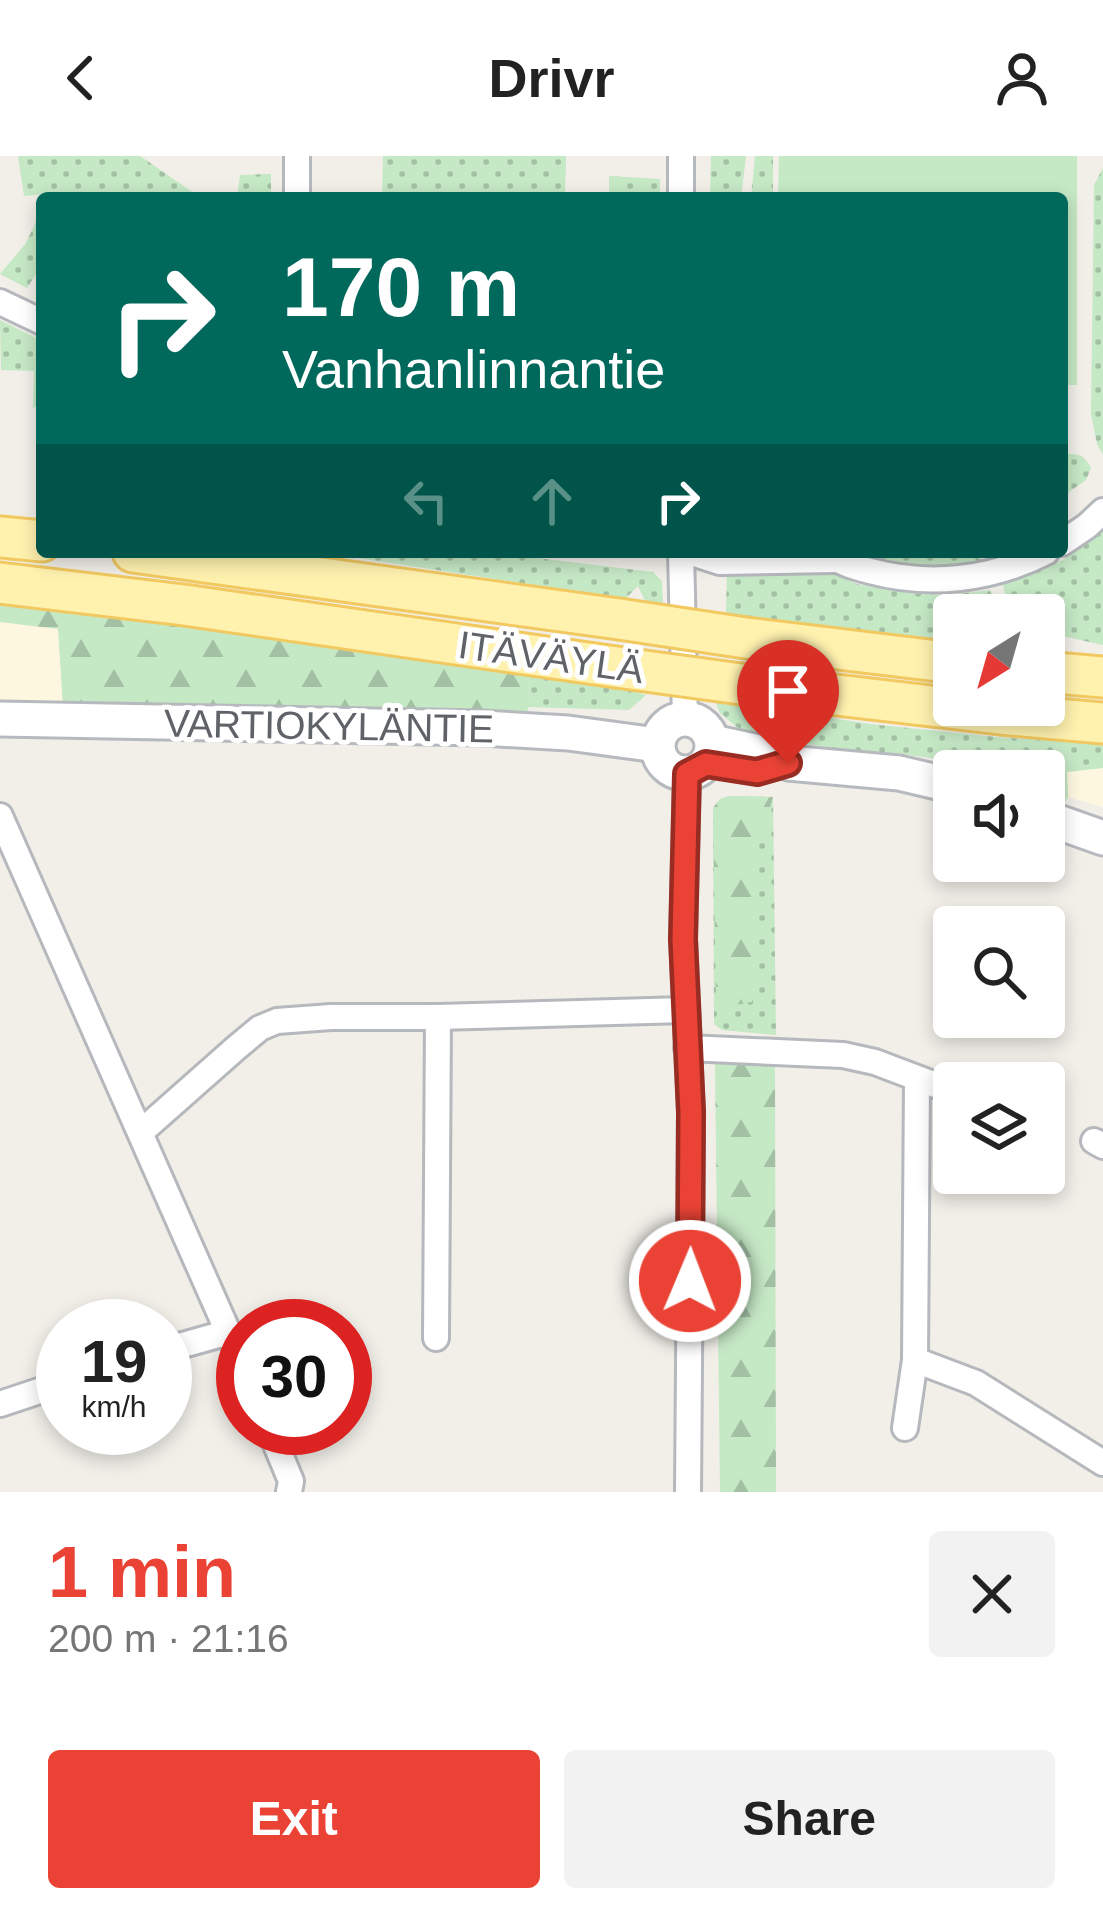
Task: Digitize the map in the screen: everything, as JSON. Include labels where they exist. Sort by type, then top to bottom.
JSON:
[{"type":"main road","points":[[0,537],[36,541]]},
{"type":"main road","name":"ITÄVÄYLÄ","points":[[177,558],[933,660]]},
{"type":"main road","name":"ITÄVÄYLÄ","points":[[0,583],[226,610],[741,684],[1103,723]]},
{"type":"main road","points":[[1065,674],[1103,677]]},
{"type":"main road","points":[[702,760],[703,725],[685,718],[663,730],[657,746],[669,769],[702,760],[757,772],[788,763],[898,773],[933,781]]},
{"type":"main road","name":"VARTIOKYLÄNTIE","points":[[0,719],[482,728],[568,733],[657,746]]},
{"type":"main road","points":[[1065,824],[1103,838]]},
{"type":"street","points":[[296,192],[297,156]]},
{"type":"street","points":[[681,156],[681,192]]},
{"type":"street","points":[[0,302],[36,319]]},
{"type":"street","points":[[1068,538],[1103,511]]},
{"type":"street","points":[[685,558],[685,718]]},
{"type":"street","points":[[706,558],[720,562],[794,558]]},
{"type":"street","points":[[837,558],[890,576],[920,580],[952,580],[1034,558]]},
{"type":"street","points":[[688,1492],[691,1112],[683,939],[702,760]]},
{"type":"street","points":[[0,816],[216,1302]]},
{"type":"street","points":[[141,1132],[260,1028],[278,1021],[685,1010]]},
{"type":"street","points":[[436,1338],[438,1017]]},
{"type":"street","points":[[687,1048],[843,1055],[933,1085]]},
{"type":"street","points":[[905,1428],[916,1360],[917,1080]]},
{"type":"street","points":[[916,1360],[976,1383],[1103,1463]]},
{"type":"street","points":[[0,1403],[36,1392]]},
{"type":"street","points":[[280,1455],[291,1480],[290,1491]]},
{"type":"shaded area","points":[[0,622],[59,629],[63,707],[0,705]]},
{"type":"shaded area","points":[[1103,768],[1103,807],[1068,797],[1066,772]]},
{"type":"green space","points":[[18,156],[140,156],[192,192],[36,192],[24,196]]},
{"type":"green space","points":[[383,156],[566,156],[565,192],[382,192]]},
{"type":"green space","points":[[711,156],[746,156],[742,192],[710,192]]},
{"type":"green space","points":[[755,156],[773,156],[773,192],[752,192]]},
{"type":"green space","points":[[779,156],[1077,156],[1077,385],[1068,385],[1068,192],[778,192]]},
{"type":"green space","points":[[1103,168],[1103,455],[1091,414],[1094,185]]},
{"type":"green space","points":[[271,174],[271,192],[238,192],[240,175]]},
{"type":"green space","points":[[609,176],[660,179],[660,192],[609,192]]},
{"type":"green space","points":[[36,222],[36,274],[27,288],[0,274],[26,243]]},
{"type":"green space","points":[[0,320],[36,338],[36,406],[34,371],[1,370]]},
{"type":"green space","points":[[1068,454],[1086,460],[1091,468],[1086,480],[1068,493]]},
{"type":"green space","points":[[1103,531],[1103,645],[1065,637],[1065,594],[1005,594],[1003,585],[1068,558]]},
{"type":"green space","points":[[358,558],[537,558],[653,572],[662,581],[663,604],[645,601],[638,586],[625,599]]},
{"type":"green space","points":[[881,558],[982,560],[920,565]]},
{"type":"green space","points":[[727,569],[824,569],[857,584],[933,594],[933,644],[809,629],[726,613]]},
{"type":"green space","points":[[0,604],[529,674],[528,717],[63,707],[58,629],[0,622]]},
{"type":"green space","points":[[529,674],[617,686],[646,695],[629,710],[528,707]]},
{"type":"green space","points":[[715,700],[870,724],[1103,744],[1103,768],[1067,772],[1065,802],[1065,750],[933,750],[933,758],[844,750],[745,734],[720,713]]},
{"type":"green space","points":[[729,796],[773,797],[776,1035],[722,1030],[714,1024],[713,808]]},
{"type":"green space","points":[[729,796],[773,797],[759,843],[752,1002],[724,1007],[716,1001],[713,808]]},
{"type":"green space","points":[[715,1064],[775,1064],[776,1492],[720,1492]]},
{"type":"route","points":[[690,1281],[691,1112],[683,939],[687,774],[706,764],[757,772],[788,763]]}]
